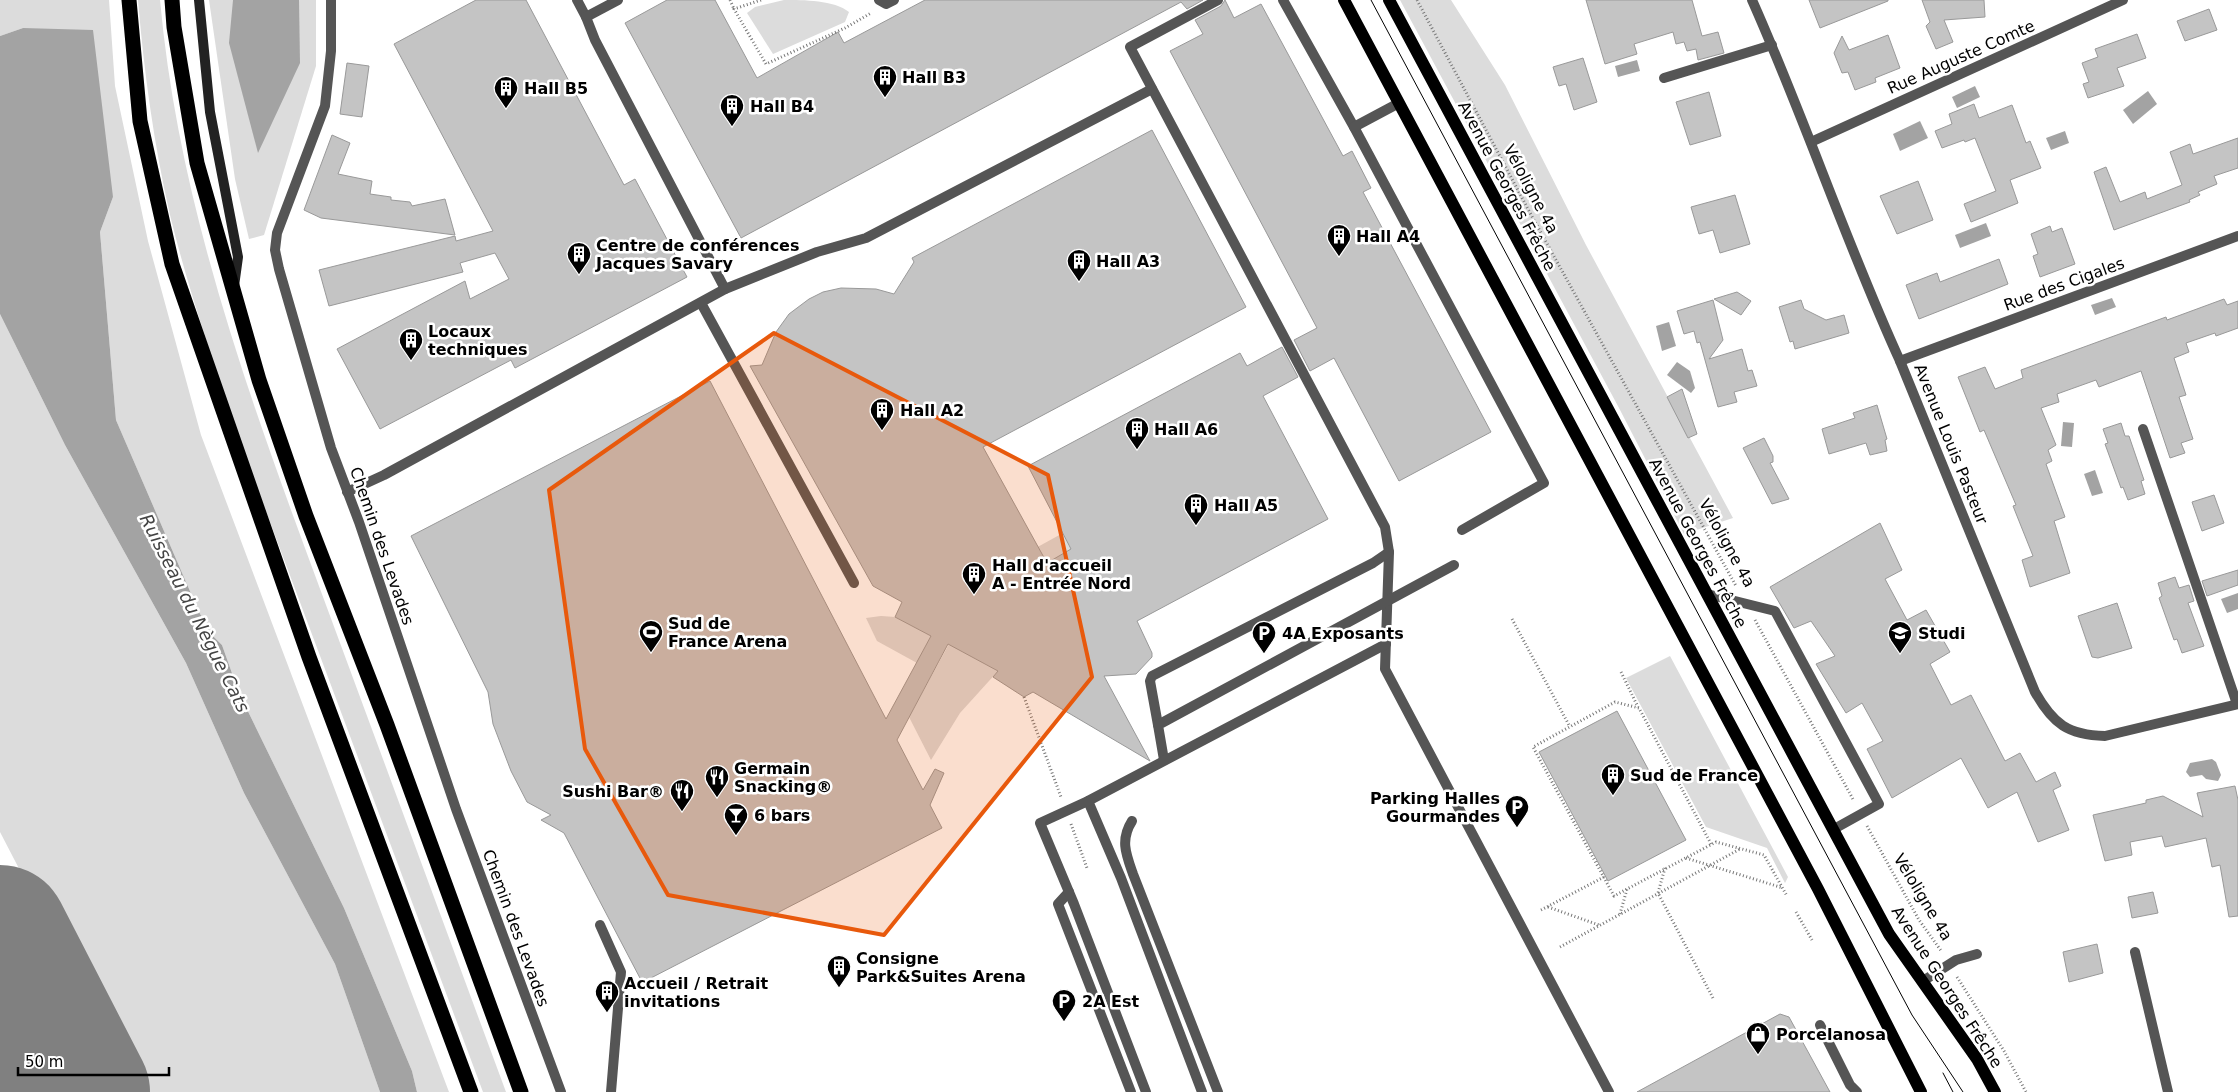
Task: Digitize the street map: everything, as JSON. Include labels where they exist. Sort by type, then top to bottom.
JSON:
[{"type":"highway","points":[[128,0],[140,121],[172,264],[309,657],[471,1092]]},
{"type":"highway","points":[[172,0],[174,26],[198,163],[233,295],[259,380],[306,516],[387,725],[522,1092]]},
{"type":"main road","points":[[1344,0],[1830,911],[1920,1092]]},
{"type":"main road","name":"Avenue Georges Frêche","points":[[1389,0],[1890,934],[1976,1059],[1995,1092]]},
{"type":"street","points":[[199,0],[210,112],[238,256],[233,295]]},
{"type":"street","name":"Chemin des Levades","points":[[331,0],[331,51],[325,106],[277,233],[275,250],[297,334],[331,448],[456,809],[561,1092]]},
{"type":"street","points":[[577,0],[599,49],[725,289]]},
{"type":"street","points":[[586,17],[618,0]]},
{"type":"street","points":[[1218,0],[1130,47],[1386,526],[1389,552],[1385,668],[1609,1092]]},
{"type":"street","points":[[1283,0],[1354,127],[1544,483],[1462,530]]},
{"type":"street","name":"Avenue Louis Pasteur","points":[[1752,0],[1772,45],[1879,315],[1900,361],[2035,692],[2045,710],[2056,722],[2072,731],[2087,735],[2104,736],[2237,704]]},
{"type":"street","name":"Rue Auguste Comte","points":[[1811,142],[2124,0]]},
{"type":"street","points":[[1664,78],[1772,45]]},
{"type":"street","points":[[347,492],[384,475],[725,289],[817,252],[866,238],[1152,89]]},
{"type":"street","points":[[1354,127],[1399,103]]},
{"type":"street","name":"Rue des Cigales","points":[[1900,361],[2238,236]]},
{"type":"street","points":[[701,303],[854,583]]},
{"type":"street","points":[[2142,429],[2237,704]]},
{"type":"street","points":[[1164,760],[1150,681],[1152,676],[1373,563],[1389,552]]},
{"type":"street","points":[[1158,725],[1454,565]]},
{"type":"street","points":[[1707,594],[1775,611],[1879,804],[1834,829]]},
{"type":"street","points":[[1146,1092],[1069,892],[1040,823],[1088,801],[1386,644]]},
{"type":"street","points":[[1088,801],[1121,878],[1202,1092]]},
{"type":"street","points":[[1132,821],[1124,838],[1124,846],[1132,874],[1218,1092]]},
{"type":"street","points":[[1069,892],[1058,904],[1131,1092]]},
{"type":"street","points":[[600,925],[621,972],[611,1092]]},
{"type":"street","points":[[2135,952],[2168,1092]]},
{"type":"street","points":[[1923,981],[1950,964],[1977,954]]},
{"type":"street","points":[[1820,1025],[1850,1085],[1857,1092]]},
{"type":"path","points":[[730,0],[766,64],[845,28],[887,1]]},
{"type":"path","points":[[734,10],[761,0]]},
{"type":"path","name":"Véloligne 4a","points":[[1416,0],[1529,210],[1919,920],[1950,964],[2004,1051],[2026,1092]]},
{"type":"path","points":[[1512,619],[1570,727]]},
{"type":"path","points":[[1620,672],[1711,844]]},
{"type":"path","points":[[1024,697],[1087,868]]},
{"type":"path","points":[[1639,708],[1615,702],[1533,748],[1614,896],[1716,842],[1764,855],[1788,896]]},
{"type":"path","points":[[1560,947],[1740,848]]},
{"type":"path","points":[[1686,858],[1783,888]]},
{"type":"path","points":[[1665,868],[1658,893],[1714,1000]]},
{"type":"path","points":[[1541,910],[1604,878]]},
{"type":"path","points":[[1619,914],[1627,888]]},
{"type":"path","points":[[1548,907],[1600,925]]},
{"type":"path","points":[[1796,912],[1812,940]]},
{"type":"highlighted area","points":[[774,333],[1048,475],[1092,677],[884,935],[668,895],[585,749],[549,490]]},
{"type":"shaded area","points":[[0,0],[109,0],[115,86],[148,241],[201,435],[449,1092],[417,1092],[412,1071],[344,908],[239,693],[222,645],[213,636],[199,612],[116,420],[100,232],[113,197],[23,28],[0,36]]},
{"type":"shaded area","points":[[138,0],[160,0],[170,78],[184,155],[202,232],[246,382],[506,1092],[483,1092],[233,423],[192,293],[170,215],[150,108]]},
{"type":"shaded area","points":[[209,0],[316,0],[316,66],[264,235],[249,239],[235,179]]},
{"type":"shaded area","points":[[784,0],[827,3],[849,12],[845,22],[773,54],[747,13],[755,7]]},
{"type":"shaded area","points":[[1400,0],[1451,0],[1505,85],[1586,245],[1733,518],[1684,534],[1619,408]]},
{"type":"shaded area","points":[[0,314],[65,445],[186,663],[244,793],[335,964],[380,1092],[135,1092],[0,832]]},
{"type":"shaded area","points":[[1063,533],[1078,558],[1048,576],[1034,549]]},
{"type":"shaded area","points":[[895,617],[931,636],[917,663],[877,641],[866,618]]},
{"type":"shaded area","points":[[949,644],[998,671],[960,713],[931,760],[909,717]]},
{"type":"shaded area","points":[[1670,656],[1788,877],[1785,883],[1767,848],[1706,827],[1626,678]]},
{"type":"water","points":[[233,0],[299,0],[300,63],[258,153],[229,43]]},
{"type":"water","name":"Ruisseau du Nègue Cats","points":[[23,28],[93,30],[113,197],[100,232],[116,420],[199,612],[213,636],[222,645],[239,693],[344,908],[412,1071],[417,1092],[380,1092],[335,964],[244,793],[186,663],[65,445],[0,314],[0,36]]},
{"type":"water","points":[[1637,60],[1640,71],[1618,77],[1615,66]]},
{"type":"water","points":[[1975,86],[1980,97],[1957,108],[1952,97]]},
{"type":"water","points":[[2148,91],[2157,104],[2133,124],[2123,110]]},
{"type":"water","points":[[1920,121],[1928,138],[1900,151],[1893,134]]},
{"type":"water","points":[[2065,131],[2069,143],[2051,150],[2046,138]]},
{"type":"water","points":[[1986,223],[1991,236],[1960,248],[1955,235]]},
{"type":"water","points":[[2112,298],[2116,307],[2095,315],[2091,305]]},
{"type":"water","points":[[1669,322],[1676,346],[1662,351],[1656,326]]},
{"type":"water","points":[[1677,362],[1690,371],[1695,388],[1691,393],[1667,375]]},
{"type":"water","points":[[2063,422],[2074,423],[2072,447],[2061,446]]},
{"type":"water","points":[[2095,470],[2103,493],[2092,496],[2084,474]]},
{"type":"water","points":[[2238,593],[2238,609],[2227,613],[2221,599]]},
{"type":"water","points":[[2212,759],[2216,762],[2221,775],[2218,781],[2206,779],[2202,775],[2190,777],[2186,772],[2190,763]]},
{"type":"building","points":[[476,0],[526,0],[624,185],[635,179],[687,277],[515,368],[511,360],[380,429],[337,349],[465,281],[470,299],[509,279],[495,253],[460,263],[463,272],[329,306],[319,270],[455,236],[456,241],[493,231],[394,44]]},
{"type":"building","name":"Hall B3","points":[[667,0],[715,0],[757,78],[838,32],[844,43],[925,0],[1203,0],[1187,9],[1181,2],[741,238],[625,23]]},
{"type":"building","name":"Hall A4","points":[[1225,0],[1234,18],[1261,4],[1343,156],[1352,151],[1371,188],[1363,192],[1491,432],[1399,481],[1334,358],[1310,371],[1294,340],[1317,328],[1170,51],[1203,34],[1195,20],[1221,6]]},
{"type":"building","points":[[1586,0],[1692,0],[1702,36],[1718,32],[1724,53],[1698,60],[1696,49],[1687,51],[1684,42],[1676,44],[1673,32],[1634,44],[1637,54],[1605,64]]},
{"type":"building","points":[[1809,0],[1888,0],[1888,1],[1820,28]]},
{"type":"building","points":[[1922,0],[1984,0],[1985,17],[1944,20],[1953,42],[1936,49],[1926,26],[1930,22]]},
{"type":"building","points":[[2209,9],[2217,30],[2185,41],[2177,21]]},
{"type":"building","points":[[2137,34],[2146,58],[2117,68],[2124,86],[2088,98],[2083,84],[2089,82],[2082,63],[2098,57],[2095,49]]},
{"type":"building","points":[[1888,35],[1900,68],[1875,78],[1876,82],[1855,90],[1848,72],[1842,73],[1834,53],[1842,36],[1849,50]]},
{"type":"building","points":[[1583,58],[1597,102],[1574,110],[1566,84],[1559,86],[1553,67]]},
{"type":"building","points":[[347,63],[369,66],[362,117],[340,114]]},
{"type":"building","points":[[1709,92],[1721,136],[1690,145],[1676,102]]},
{"type":"building","points":[[1974,104],[1979,118],[2012,105],[2026,143],[2030,141],[2041,168],[2010,180],[2018,203],[1971,222],[1964,204],[1996,191],[1975,138],[1942,148],[1935,131],[1952,124],[1949,114]]},
{"type":"building","points":[[1152,130],[1246,307],[983,447],[1047,563],[1071,549],[1028,466],[1240,353],[1247,366],[1282,347],[1298,377],[1263,396],[1328,519],[1137,621],[1152,653],[1152,657],[1136,674],[1104,676],[1150,761],[1033,692],[1024,697],[993,677],[998,671],[948,644],[897,740],[923,790],[935,769],[944,773],[930,805],[942,828],[647,980],[641,980],[564,833],[541,820],[551,815],[527,802],[511,771],[493,724],[488,692],[411,536],[710,381],[886,719],[931,636],[895,617],[902,602],[873,586],[750,366],[762,365],[776,332],[789,314],[809,299],[823,292],[841,288],[876,289],[894,294],[914,262],[912,258]]},
{"type":"building","points":[[332,135],[350,143],[338,174],[372,181],[370,194],[391,197],[391,200],[410,202],[412,206],[445,199],[455,235],[321,218],[304,210]]},
{"type":"building","points":[[2238,138],[2238,168],[2214,176],[2217,184],[2198,192],[2200,195],[2189,200],[2190,202],[2114,230],[2094,172],[2106,167],[2120,202],[2145,192],[2147,199],[2182,185],[2170,152],[2190,144],[2193,154]]},
{"type":"building","points":[[1918,181],[1933,220],[1897,234],[1880,196]]},
{"type":"building","points":[[1735,195],[1750,244],[1720,253],[1713,230],[1699,234],[1691,207]]},
{"type":"building","points":[[2050,226],[2052,232],[2062,228],[2075,264],[2040,277],[2033,256],[2038,254],[2031,234]]},
{"type":"building","points":[[1999,259],[2008,284],[1919,319],[1906,285],[1937,273],[1940,282]]},
{"type":"building","points":[[1737,292],[1751,301],[1741,315],[1714,299]]},
{"type":"building","points":[[2224,299],[2227,305],[2238,301],[2238,328],[2216,336],[2215,333],[2186,343],[2189,352],[2174,358],[2186,395],[2179,397],[2193,439],[2181,443],[2185,453],[2170,458],[2141,371],[2099,387],[2096,380],[2057,394],[2059,402],[2041,408],[2056,445],[2048,450],[2052,461],[2046,464],[2065,517],[2054,521],[2070,573],[2030,587],[2022,560],[2033,556],[2013,506],[2016,505],[1984,430],[1980,432],[1958,377],[1985,367],[1995,389],[2023,378],[2021,370],[2166,317],[2167,320]]},
{"type":"building","points":[[1713,300],[1723,340],[1709,359],[1742,349],[1748,371],[1752,370],[1757,386],[1734,392],[1737,402],[1718,407],[1700,342],[1697,343],[1694,331],[1684,334],[1677,311]]},
{"type":"building","points":[[1801,300],[1804,309],[1826,320],[1844,315],[1849,333],[1795,349],[1793,341],[1790,342],[1779,307]]},
{"type":"building","points":[[1682,389],[1697,434],[1688,438],[1667,397]]},
{"type":"building","points":[[1877,405],[1887,439],[1885,440],[1887,451],[1870,455],[1866,443],[1829,454],[1822,429],[1855,418],[1853,413]]},
{"type":"building","points":[[2121,423],[2125,436],[2129,436],[2144,480],[2141,481],[2145,494],[2128,500],[2123,487],[2121,488],[2105,444],[2108,443],[2103,429]]},
{"type":"building","points":[[1764,438],[1773,456],[1773,462],[1770,463],[1789,499],[1772,504],[1743,448]]},
{"type":"building","points":[[2214,495],[2224,523],[2202,531],[2192,502]]},
{"type":"building","points":[[1880,523],[1902,570],[1885,579],[1907,620],[1926,610],[1950,652],[1930,664],[1951,705],[1971,695],[2005,761],[2020,753],[2036,782],[2055,772],[2061,786],[2053,790],[2069,830],[2038,842],[2017,792],[1988,808],[1961,758],[1892,798],[1867,749],[1883,741],[1862,703],[1846,713],[1816,664],[1835,656],[1811,621],[1794,628],[1770,587]]},
{"type":"building","points":[[2238,570],[2238,585],[2207,596],[2202,581]]},
{"type":"building","points":[[2175,577],[2179,588],[2189,585],[2194,601],[2188,603],[2204,646],[2182,653],[2177,639],[2174,640],[2159,598],[2162,596],[2158,583]]},
{"type":"building","points":[[2117,603],[2132,648],[2098,658],[2092,657],[2078,616]]},
{"type":"building","name":"Sud de France","points":[[1617,711],[1686,840],[1608,881],[1539,752]]},
{"type":"building","points":[[2235,786],[2238,800],[2238,916],[2229,917],[2220,865],[2212,867],[2206,838],[2165,847],[2162,836],[2130,842],[2132,855],[2105,861],[2093,815],[2146,803],[2146,800],[2163,796],[2203,817],[2197,793]]},
{"type":"building","points":[[2153,892],[2158,913],[2132,918],[2128,897]]},
{"type":"building","points":[[2097,944],[2103,973],[2069,982],[2063,952]]},
{"type":"building","name":"Porcelanosa","points":[[1780,1014],[1789,1017],[1830,1092],[1637,1092]]},
{"type":"taxiway","points":[[0,940],[14,1004],[18,1061],[13,1092]]},
{"type":"runway","points":[[0,933],[82,1092]]},
{"type":"tram line","points":[[1371,0],[1912,1015],[1963,1092]]},
{"type":"tram line","points":[[1943,1073],[1953,1092]]},
{"type":"place","name":"Hall B3","points":[[885,98]]},
{"type":"place","name":"Hall B5","points":[[506,109]]},
{"type":"place","name":"Hall B4","points":[[732,127]]},
{"type":"place","name":"Hall A4","points":[[1339,257]]},
{"type":"place","name":"Centre de conférences Jacques Savary","points":[[579,275]]},
{"type":"place","name":"Hall A3","points":[[1079,282]]},
{"type":"place","name":"Locaux techniques","points":[[411,361]]},
{"type":"place","name":"Hall A2","points":[[882,431]]},
{"type":"place","name":"Hall A6","points":[[1137,450]]},
{"type":"place","name":"Hall A5","points":[[1196,526]]},
{"type":"place","name":"Hall d'accueil A - Entrée Nord","points":[[974,595]]},
{"type":"place","name":"Sud de France Arena","points":[[651,653]]},
{"type":"place","name":"4A Exposants","points":[[1264,654]]},
{"type":"place","name":"Studi","points":[[1900,654]]},
{"type":"place","name":"Sud de France","points":[[1613,796]]},
{"type":"place","name":"Germain Snacking®","points":[[717,798]]},
{"type":"place","name":"Sushi Bar®","points":[[682,812]]},
{"type":"place","name":"Parking Halles Gourmandes","points":[[1517,828]]},
{"type":"place","name":"6 bars","points":[[736,836]]},
{"type":"place","name":"Consigne Park&Suites Arena","points":[[839,988]]},
{"type":"place","name":"Accueil / Retrait invitations","points":[[607,1013]]},
{"type":"place","name":"2A Est","points":[[1064,1022]]},
{"type":"place","name":"Porcelanosa","points":[[1758,1055]]}]
